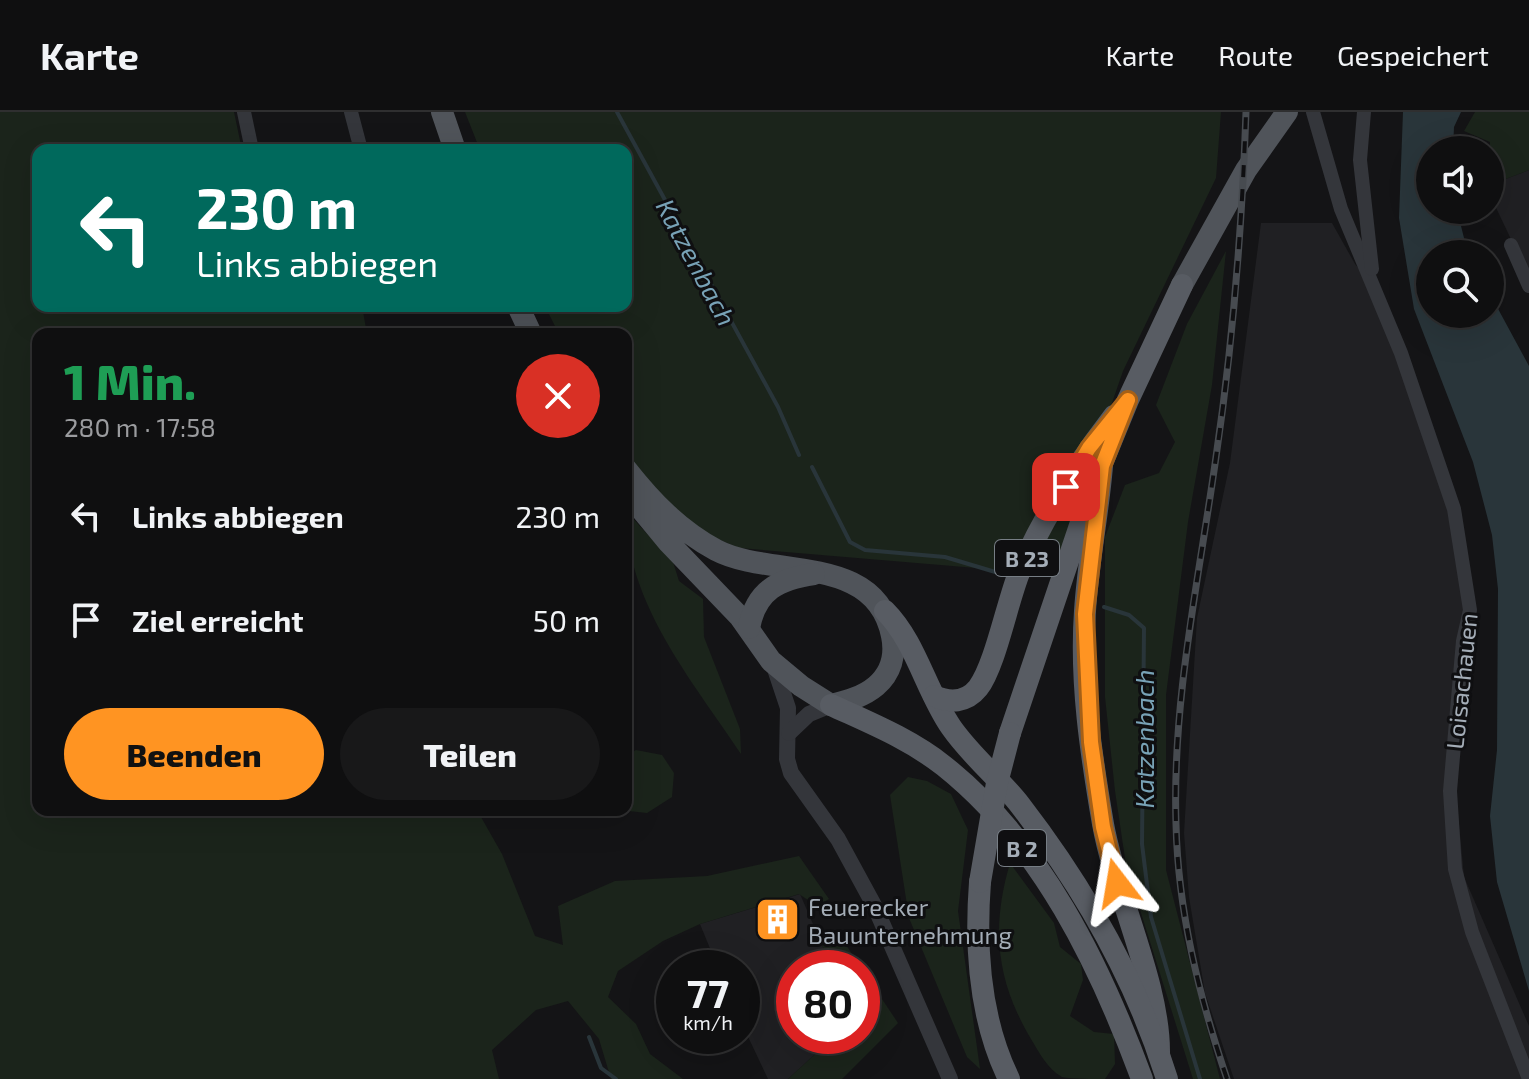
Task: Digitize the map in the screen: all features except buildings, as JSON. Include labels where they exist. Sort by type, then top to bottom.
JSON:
[{"type":"highway","name":"B 23","points":[[1009,1079],[987,1016],[978,936],[980,882],[997,783],[1010,733],[1083,513],[1128,400],[1182,285]]},
{"type":"highway","name":"B 23","points":[[934,696],[954,701],[965,699],[981,684],[1019,573],[1035,541],[1089,448],[1128,400]]},
{"type":"highway","name":"B 23","points":[[1102,466],[1085,614],[1091,742],[1107,841],[1160,1021],[1159,1054]]},
{"type":"highway","name":"B 2","points":[[885,611],[903,633],[950,726],[1018,803],[1075,882],[1105,932],[1167,1079]]},
{"type":"highway","name":"B 2","points":[[831,705],[911,743],[944,766],[998,820],[1055,896],[1084,943],[1114,1003],[1136,1073]]},
{"type":"main road","points":[[442,112],[453,144]]},
{"type":"main road","name":"B 23","points":[[1182,285],[1246,170],[1287,112]]},
{"type":"main road","name":"B 2","points":[[632,477],[771,661],[801,686],[831,705]]},
{"type":"main road","name":"B 2","points":[[632,496],[679,538],[720,552],[819,573],[852,584],[885,611]]},
{"type":"main road","points":[[749,628],[758,601],[769,587],[789,578],[819,573]]},
{"type":"main road","points":[[831,705],[869,691],[889,668],[894,648],[885,611]]},
{"type":"street","points":[[244,112],[251,144]]},
{"type":"street","points":[[351,112],[359,144]]},
{"type":"street","name":"Loisachauen","points":[[1364,112],[1360,160],[1374,285]]},
{"type":"street","name":"Loisachauen","points":[[1313,117],[1341,209],[1374,285],[1454,509],[1470,610],[1463,641],[1450,791],[1455,869],[1472,932],[1529,1079]]},
{"type":"street","points":[[1511,245],[1529,286]]},
{"type":"street","points":[[771,661],[786,697],[789,733],[786,752],[791,773],[838,839],[875,907],[950,1079]]},
{"type":"street","points":[[789,733],[809,714],[831,705]]},
{"type":"shaded area","points":[[0,112],[234,112],[241,144],[32,144],[32,312],[363,312],[366,328],[32,328],[32,816],[480,816],[502,854],[535,936],[563,945],[558,906],[615,881],[707,876],[799,856],[829,899],[817,906],[799,894],[700,924],[663,941],[618,971],[608,997],[636,1024],[650,1054],[683,1079],[611,1079],[599,1039],[568,1001],[536,1010],[492,1050],[499,1079],[0,1079]]},
{"type":"shaded area","points":[[465,112],[1221,112],[1216,178],[1123,371],[1093,458],[1073,576],[739,548],[692,528],[632,469],[632,328],[556,328],[548,312],[632,312],[632,144],[478,144]]},
{"type":"shaded area","points":[[1403,112],[1461,112],[1454,136],[1416,136],[1416,224],[1460,224],[1464,240],[1416,240],[1416,314],[1399,218]]},
{"type":"shaded area","points":[[1475,112],[1529,112],[1529,170],[1504,180],[1504,136],[1476,136],[1464,131]]},
{"type":"shaded area","points":[[1529,170],[1529,277],[1504,224],[1504,180]]},
{"type":"shaded area","points":[[1261,223],[1332,223],[1355,264],[1384,299],[1458,510],[1473,610],[1455,781],[1464,877],[1529,1026],[1529,1079],[1234,1079],[1205,993],[1189,897],[1184,833],[1197,618],[1230,463]]},
{"type":"shaded area","points":[[1226,251],[1212,385],[1188,522],[1166,695],[1166,870],[1220,1079],[1193,1079],[1126,865],[1105,697],[1105,537],[1125,485],[1159,473],[1175,442],[1156,405],[1187,324]]},
{"type":"shaded area","points":[[1504,320],[1529,366],[1529,991],[1497,882],[1490,816],[1497,750],[1498,589],[1492,535],[1473,462],[1421,328],[1504,328]]},
{"type":"shaded area","points":[[632,518],[673,562],[679,581],[703,599],[704,637],[740,729],[741,754],[665,639],[637,577],[632,557]]},
{"type":"shaded area","points":[[636,750],[662,755],[674,773],[672,797],[647,813],[632,811],[632,752]]},
{"type":"shaded area","points":[[908,777],[927,781],[951,794],[968,830],[958,911],[980,1069],[967,1057],[909,918],[890,795]]},
{"type":"shaded area","points":[[1010,863],[1054,923],[1060,947],[1081,964],[1083,980],[1070,1016],[1094,1032],[1114,1034],[1115,1064],[1105,1079],[1062,1077],[1048,1065],[1019,1017],[1010,996],[1000,953],[1000,910]]},
{"type":"shaded area","points":[[800,894],[824,950],[776,950],[776,1054],[815,1054],[788,1079],[768,1079],[756,1054],[760,1054],[760,950],[711,950],[700,924]]},
{"type":"shaded area","points":[[838,933],[849,950],[824,950],[820,940]]},
{"type":"shaded area","points":[[880,996],[898,1023],[880,1041]]},
{"type":"shaded area","points":[[815,1054],[867,1054],[842,1079],[788,1079]]},
{"type":"waterway","name":"Katzenbach","points":[[617,112],[778,407],[799,455]]},
{"type":"waterway","name":"Katzenbach","points":[[812,467],[850,542],[865,550],[945,557],[1002,574]]},
{"type":"waterway","name":"Katzenbach","points":[[1104,607],[1129,615],[1144,628],[1142,844],[1151,917],[1200,1079]]},
{"type":"waterway","points":[[589,1037],[601,1068],[616,1079]]},
{"type":"railway","points":[[1227,1079],[1199,985],[1186,921],[1178,857],[1176,778],[1182,686],[1232,328],[1246,112]]},
{"type":"place","name":"Feuerecker Bauunternehmung","points":[[777,920]]},
{"type":"route","points":[[1066,487],[1089,448],[1128,400],[1102,466],[1085,614],[1085,678],[1091,742],[1103,827],[1117,883]]}]
